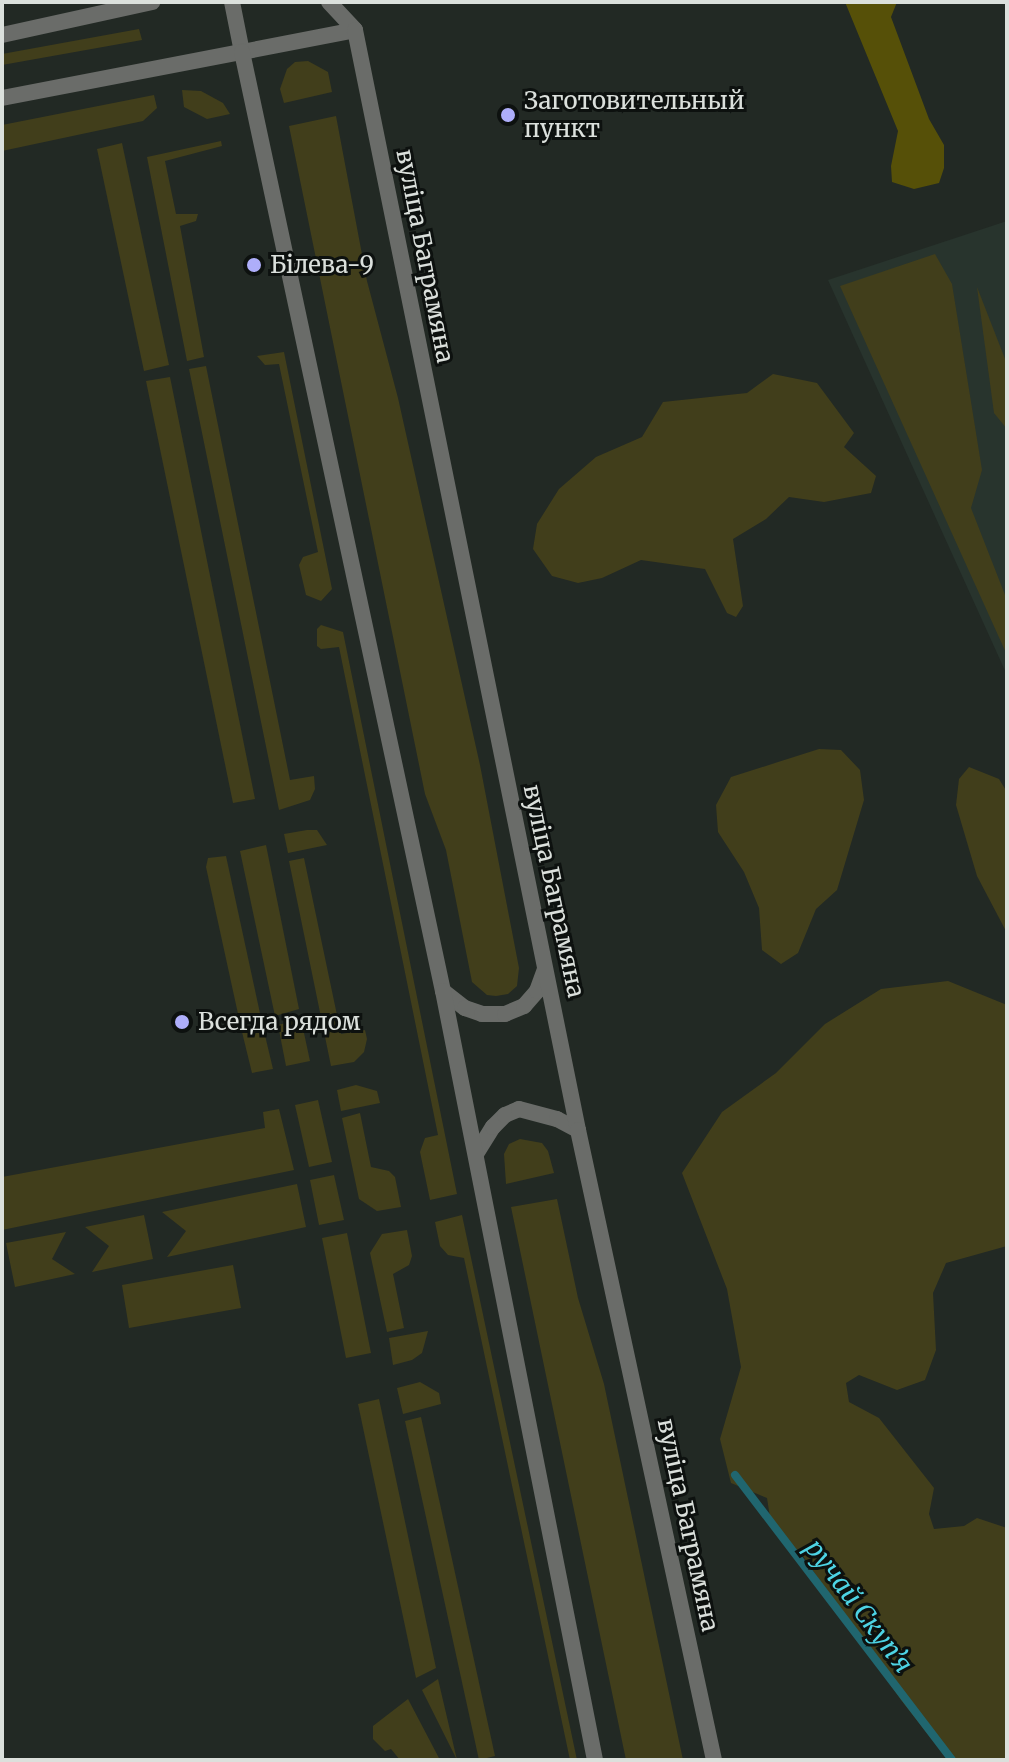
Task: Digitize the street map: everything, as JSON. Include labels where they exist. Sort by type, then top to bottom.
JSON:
[{"type":"street","points":[[2,35],[152,2]]},
{"type":"street","points":[[232,2],[443,991],[595,1760]]},
{"type":"street","points":[[329,2],[355,30]]},
{"type":"street","points":[[2,98],[355,30]]},
{"type":"street","name":"вуліца Баграмяна","points":[[355,30],[578,1130],[714,1760]]},
{"type":"street","points":[[443,991],[465,1008],[482,1014],[505,1014],[524,1006],[537,991],[545,969]]},
{"type":"street","points":[[476,1154],[493,1127],[505,1115],[519,1109],[557,1119],[578,1130]]},
{"type":"shaded area","points":[[845,2],[897,2],[891,17],[929,119],[944,145],[944,168],[939,183],[914,189],[892,182],[891,166],[898,131]]},
{"type":"shaded area","points":[[139,29],[142,40],[2,65],[2,54]]},
{"type":"shaded area","points":[[308,61],[328,72],[332,92],[284,103],[280,89],[287,69],[295,62]]},
{"type":"shaded area","points":[[182,90],[201,91],[223,103],[230,114],[207,119],[184,107]]},
{"type":"shaded area","points":[[154,95],[157,108],[143,121],[2,151],[2,125]]},
{"type":"shaded area","points":[[336,116],[367,281],[398,398],[480,765],[519,968],[517,986],[508,994],[487,995],[472,982],[446,850],[425,794],[289,126]]},
{"type":"shaded area","points":[[221,141],[222,146],[165,161],[176,214],[198,214],[196,221],[180,226],[204,357],[187,361],[147,157]]},
{"type":"shaded area","points":[[122,143],[169,365],[144,371],[97,149]]},
{"type":"shaded area","points":[[1007,221],[1007,675],[828,280]]},
{"type":"shaded area","points":[[935,254],[952,284],[982,470],[971,508],[1007,600],[1007,655],[840,286]]},
{"type":"shaded area","points":[[977,287],[1007,364],[1007,429],[994,413]]},
{"type":"shaded area","points":[[284,352],[332,589],[321,601],[306,595],[299,565],[303,557],[318,552],[279,364],[265,365],[257,356]]},
{"type":"shaded area","points":[[206,366],[290,780],[314,776],[315,789],[310,800],[279,810],[189,369]]},
{"type":"shaded area","points":[[773,374],[817,383],[854,433],[844,447],[876,476],[871,493],[824,502],[789,497],[766,519],[733,539],[743,606],[736,617],[727,613],[705,569],[641,560],[602,578],[578,583],[552,576],[533,549],[537,524],[559,489],[596,457],[642,437],[663,402],[747,393]]},
{"type":"shaded area","points":[[170,377],[255,799],[233,803],[146,381]]},
{"type":"shaded area","points":[[321,625],[343,632],[457,1194],[430,1200],[420,1152],[425,1138],[438,1135],[339,647],[321,649],[317,646],[317,629]]},
{"type":"shaded area","points":[[819,749],[841,750],[860,770],[864,800],[837,890],[816,909],[798,953],[781,964],[762,950],[759,908],[744,872],[718,832],[716,805],[731,777]]},
{"type":"shaded area","points":[[969,767],[999,779],[1007,792],[1007,933],[977,876],[956,805],[959,779]]},
{"type":"shaded area","points":[[317,830],[327,845],[288,853],[284,834]]},
{"type":"shaded area","points":[[266,845],[299,1009],[275,1016],[240,851]]},
{"type":"shaded area","points":[[226,856],[261,1018],[240,1023],[206,867],[208,858]]},
{"type":"shaded area","points":[[304,858],[341,1034],[365,1030],[367,1039],[364,1052],[354,1062],[331,1066],[289,861]]},
{"type":"shaded area","points":[[948,981],[1007,1005],[1007,1246],[946,1263],[933,1293],[936,1350],[925,1380],[897,1390],[859,1375],[846,1383],[849,1402],[879,1418],[934,1488],[929,1514],[934,1529],[964,1526],[977,1518],[1007,1528],[1007,1760],[948,1760],[901,1700],[803,1556],[771,1524],[767,1498],[731,1483],[720,1439],[741,1367],[727,1289],[682,1173],[722,1112],[776,1073],[825,1024],[881,989]]},
{"type":"shaded area","points":[[301,1019],[310,1061],[286,1066],[278,1025]]},
{"type":"shaded area","points":[[263,1027],[273,1069],[252,1073],[242,1032]]},
{"type":"shaded area","points":[[356,1085],[377,1091],[380,1103],[341,1111],[337,1090]]},
{"type":"shaded area","points":[[318,1100],[332,1162],[309,1167],[295,1105]]},
{"type":"shaded area","points":[[279,1109],[294,1170],[2,1230],[2,1177],[265,1128],[263,1112]]},
{"type":"shaded area","points":[[360,1113],[371,1167],[389,1171],[395,1177],[401,1207],[377,1211],[359,1199],[342,1118]]},
{"type":"shaded area","points":[[520,1139],[542,1143],[548,1151],[554,1173],[506,1184],[504,1154],[509,1144]]},
{"type":"shaded area","points":[[334,1175],[344,1220],[319,1225],[310,1180]]},
{"type":"shaded area","points":[[297,1184],[306,1227],[167,1257],[186,1231],[162,1212]]},
{"type":"shaded area","points":[[557,1199],[578,1298],[604,1384],[683,1760],[626,1760],[511,1207]]},
{"type":"shaded area","points":[[144,1215],[153,1259],[92,1272],[109,1246],[85,1227]]},
{"type":"shaded area","points":[[462,1215],[577,1760],[570,1760],[464,1258],[448,1255],[440,1246],[435,1222]]},
{"type":"shaded area","points":[[407,1230],[412,1256],[409,1265],[393,1274],[404,1328],[387,1332],[370,1253],[382,1234]]},
{"type":"shaded area","points":[[66,1232],[52,1259],[75,1274],[15,1287],[6,1243]]},
{"type":"shaded area","points":[[347,1233],[371,1353],[346,1358],[322,1238]]},
{"type":"shaded area","points":[[233,1265],[241,1308],[129,1328],[122,1285]]},
{"type":"shaded area","points":[[428,1331],[422,1353],[412,1360],[393,1365],[389,1338]]},
{"type":"shaded area","points":[[420,1382],[439,1393],[441,1404],[403,1414],[397,1388]]},
{"type":"shaded area","points":[[379,1399],[436,1668],[416,1678],[358,1404]]},
{"type":"shaded area","points":[[421,1417],[495,1756],[479,1760],[405,1421]]},
{"type":"shaded area","points":[[438,1679],[457,1760],[422,1690]]},
{"type":"shaded area","points":[[408,1699],[440,1760],[400,1760],[391,1749],[385,1751],[373,1739],[373,1726]]},
{"type":"waterway","name":"ручай Скупʼя","points":[[735,1475],[952,1760]]},
{"type":"place","name":"Заготовительный пункт","points":[[508,115]]},
{"type":"place","name":"Білева-9","points":[[254,265]]},
{"type":"place","name":"Всегда рядом","points":[[182,1022]]}]
